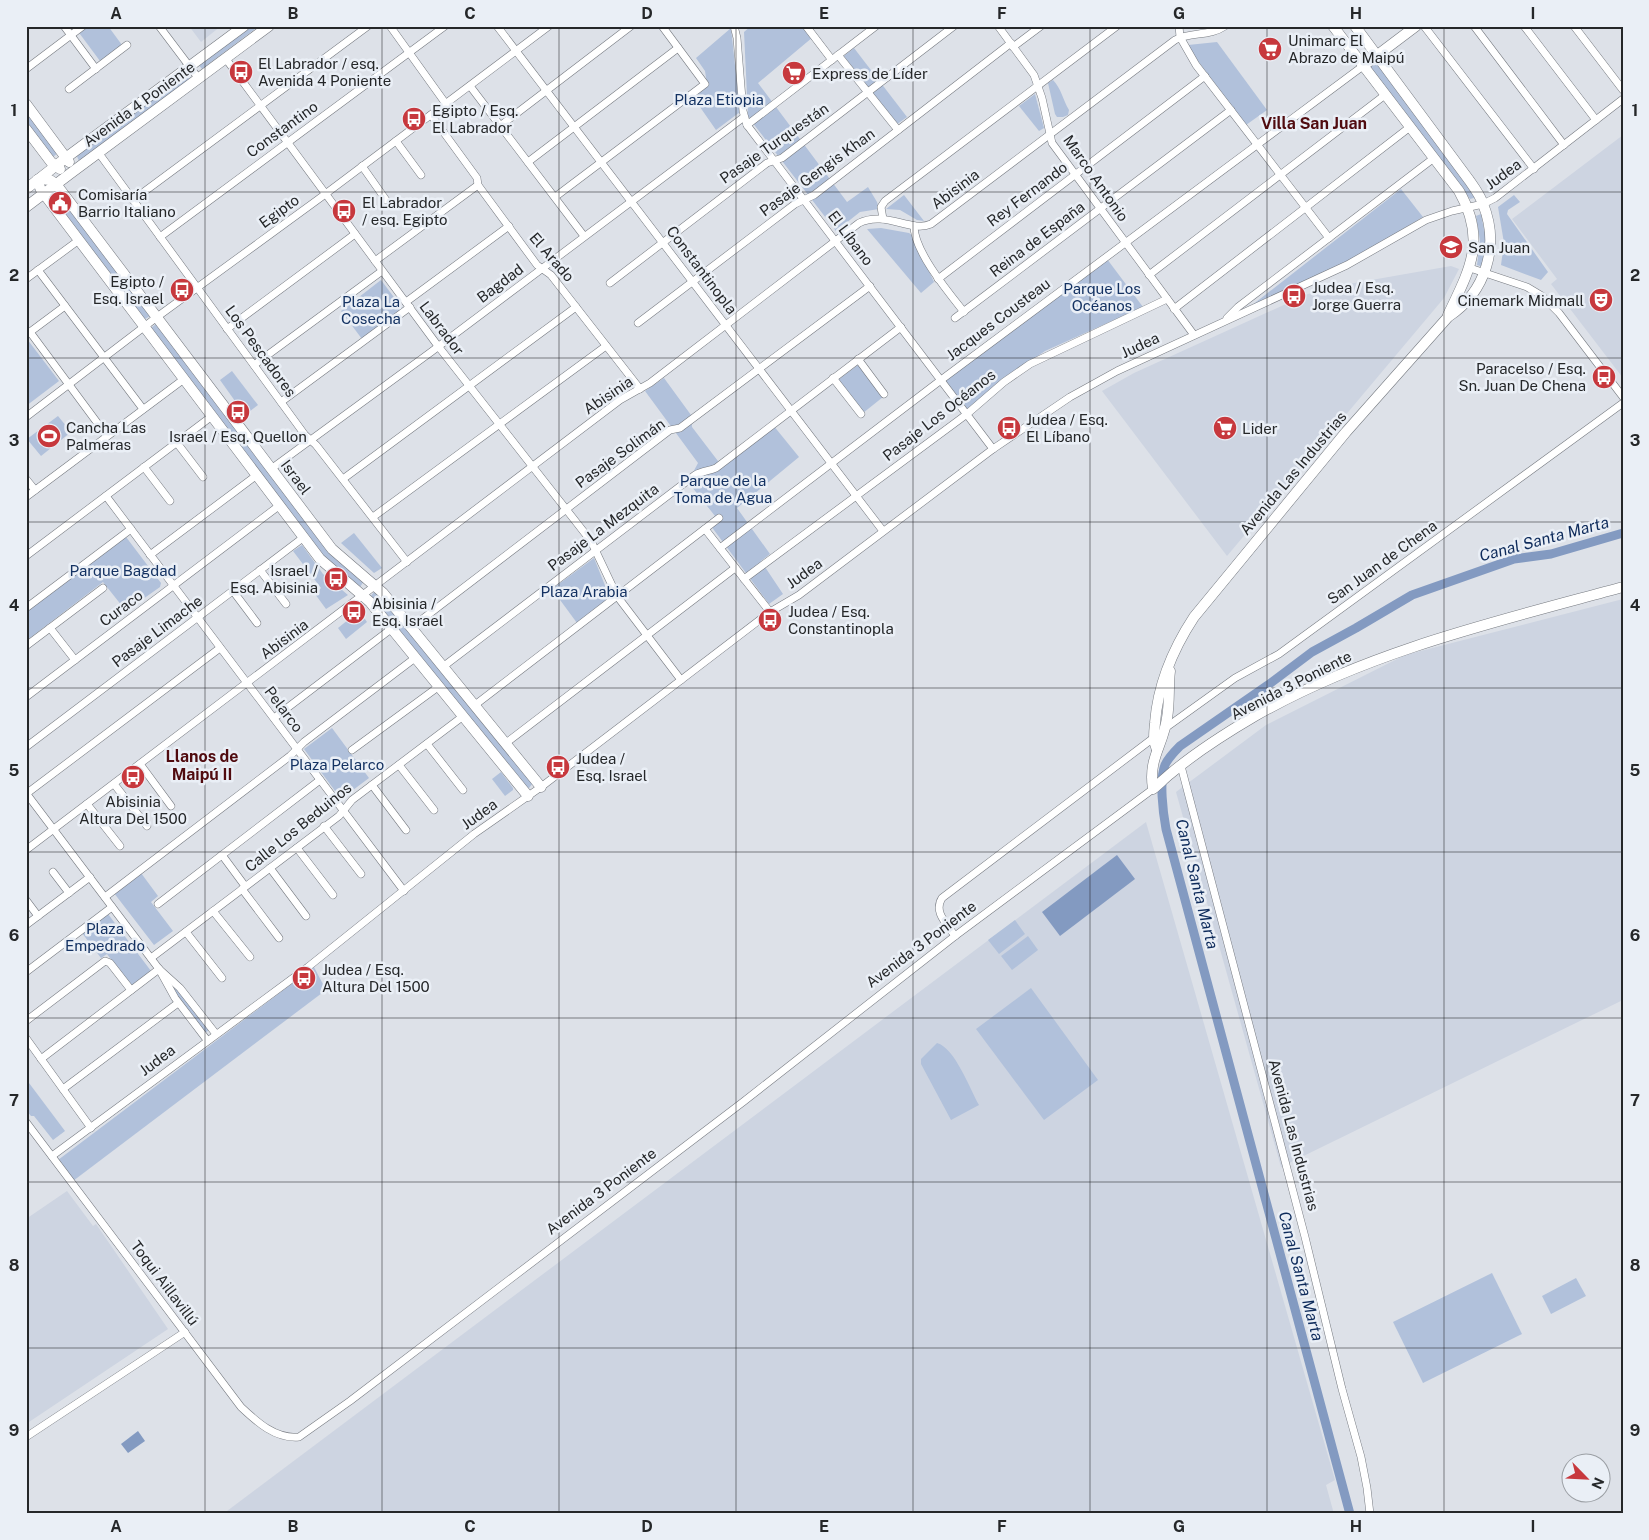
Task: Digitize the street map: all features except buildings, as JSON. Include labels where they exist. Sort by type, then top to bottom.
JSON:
[{"type":"street","points":[[64,26],[96,68]]},
{"type":"street","points":[[26,69],[83,26]]},
{"type":"street","points":[[159,26],[199,79]]},
{"type":"street","name":"Avenida 4 Poniente","points":[[26,189],[66,157],[244,26]]},
{"type":"street","name":"Avenida 4 Poniente","points":[[26,207],[270,26]]},
{"type":"street","points":[[133,200],[368,26]]},
{"type":"street","points":[[390,26],[446,104]]},
{"type":"street","name":"Constantino","points":[[160,237],[445,26]]},
{"type":"street","name":"Constantinopla","points":[[497,26],[883,531]]},
{"type":"street","name":"Egipto","points":[[26,417],[549,26]]},
{"type":"street","points":[[500,126],[631,26]]},
{"type":"street","points":[[554,197],[705,84],[662,26]]},
{"type":"street","points":[[735,29],[743,26]]},
{"type":"street","points":[[806,26],[868,92],[898,130]]},
{"type":"street","name":"Pasaje Turquestán","points":[[610,283],[767,163],[782,158],[954,26]]},
{"type":"street","name":"Marco Antonio","points":[[998,26],[1030,69],[1038,87],[1052,143],[1194,335]]},
{"type":"street","name":"Pasaje Gengis Khan","points":[[638,323],[795,204],[814,195],[1012,45],[1041,26]]},
{"type":"street","points":[[883,219],[881,209],[883,203],[1117,26]]},
{"type":"street","points":[[1179,26],[1180,37],[1196,65],[1329,238]]},
{"type":"street","name":"Abisinia","points":[[26,850],[620,400],[650,384],[862,221],[894,220],[914,226],[924,226],[934,222],[1180,37],[1209,33],[1225,26]]},
{"type":"street","name":"Avenida Las Industrias","points":[[1333,26],[1459,191],[1467,207],[1473,235],[1473,251],[1470,268],[1448,317]]},
{"type":"street","name":"Avenida Las Industrias","points":[[1157,750],[1154,737],[1155,715],[1162,681],[1181,637],[1194,617],[1346,432],[1448,317],[1462,306],[1485,273],[1490,243],[1483,204],[1469,180],[1354,26]]},
{"type":"street","name":"Jacques Cousteau","points":[[720,548],[941,380],[1416,26]]},
{"type":"street","points":[[1424,26],[1534,169]]},
{"type":"street","points":[[1474,26],[1564,145]]},
{"type":"street","points":[[1524,26],[1596,120]]},
{"type":"street","points":[[1574,26],[1623,90]]},
{"type":"street","points":[[747,125],[872,28]]},
{"type":"street","name":"El Líbano","points":[[735,29],[744,117],[747,125],[993,449]]},
{"type":"street","points":[[68,89],[127,45]]},
{"type":"street","points":[[528,162],[678,48]]},
{"type":"street","name":"Labrador","points":[[226,59],[438,346],[591,541],[617,596],[681,680]]},
{"type":"street","name":"Rey Fernando","points":[[938,279],[1205,76]]},
{"type":"street","points":[[470,86],[584,236]]},
{"type":"street","points":[[1149,275],[1385,95]]},
{"type":"street","name":"Judea","points":[[52,1156],[308,967],[474,834],[541,787],[770,612],[799,596],[993,449],[1070,396],[1117,370],[1347,266],[1426,220],[1483,204],[1504,192],[1623,99]]},
{"type":"street","points":[[26,104],[66,157],[71,172]]},
{"type":"street","name":"Reina de España","points":[[955,318],[1230,110]]},
{"type":"street","name":"El Arado","points":[[431,115],[477,178],[478,185],[537,265],[551,275],[640,389]]},
{"type":"street","name":"Bagdad","points":[[271,468],[438,346],[744,117]]},
{"type":"street","points":[[1174,309],[1410,127]]},
{"type":"street","points":[[26,130],[56,166],[71,172]]},
{"type":"street","points":[[396,141],[421,175]]},
{"type":"street","name":"Los Pescadores","points":[[98,152],[281,402],[407,562]]},
{"type":"street","points":[[1225,321],[1238,307],[1434,158]]},
{"type":"street","points":[[362,166],[386,200]]},
{"type":"street","points":[[38,180],[50,180],[56,184]]},
{"type":"street","name":"Israel","points":[[38,180],[38,185],[44,194],[304,537],[325,563],[370,602],[528,796]]},
{"type":"street","name":"Israel","points":[[56,184],[332,549],[376,586],[412,627],[541,787]]},
{"type":"street","points":[[375,260],[478,185]]},
{"type":"street","points":[[281,402],[509,226]]},
{"type":"street","points":[[914,226],[916,236],[938,279],[964,312]]},
{"type":"street","points":[[227,329],[355,234]]},
{"type":"street","points":[[26,279],[79,240]]},
{"type":"street","points":[[1470,268],[1527,287],[1546,299],[1559,313],[1623,397]]},
{"type":"street","points":[[38,270],[143,409]]},
{"type":"street","points":[[254,365],[382,271]]},
{"type":"street","name":"Pasaje Solimán","points":[[412,627],[670,430],[680,428],[870,286]]},
{"type":"street","name":"Pasaje Los Océanos","points":[[744,579],[967,414],[1004,382],[1030,364],[1167,299]]},
{"type":"street","points":[[65,306],[28,334],[69,384],[107,436]]},
{"type":"street","points":[[343,479],[576,308]]},
{"type":"street","name":"Pasaje La Mezquita","points":[[444,666],[694,475],[701,471],[710,471],[716,468],[901,327]]},
{"type":"street","points":[[373,517],[606,346]]},
{"type":"street","points":[[858,359],[884,394]]},
{"type":"street","points":[[26,497],[184,378]]},
{"type":"street","points":[[833,378],[861,414]]},
{"type":"street","name":"San Juan de Chena","points":[[955,936],[940,914],[939,902],[942,898],[1165,728],[1235,678],[1279,654],[1623,402]]},
{"type":"street","points":[[26,556],[212,416]]},
{"type":"street","points":[[177,443],[203,477]]},
{"type":"street","points":[[144,467],[170,501]]},
{"type":"street","points":[[150,555],[257,475]]},
{"type":"street","points":[[26,479],[35,490]]},
{"type":"street","name":"Pelarco","points":[[106,496],[404,891]]},
{"type":"street","name":"Curaco","points":[[26,697],[280,505]]},
{"type":"street","points":[[475,705],[718,518]]},
{"type":"street","points":[[26,608],[130,529]]},
{"type":"street","points":[[705,529],[770,612]]},
{"type":"street","name":"Pasaje Limache","points":[[26,747],[304,537]]},
{"type":"street","points":[[506,743],[735,568]]},
{"type":"street","points":[[260,570],[286,604]]},
{"type":"street","name":"Avenida 3 Poniente","points":[[298,1437],[350,1401],[727,1114],[955,936],[1156,787],[1181,766],[1256,716],[1318,685],[1369,663],[1443,636],[1623,587]]},
{"type":"street","points":[[26,646],[103,588]]},
{"type":"street","points":[[233,591],[257,623]]},
{"type":"street","points":[[50,628],[75,660]]},
{"type":"street","points":[[274,718],[391,628]]},
{"type":"street","points":[[207,1040],[178,1002],[151,958],[26,793],[220,648]]},
{"type":"street","points":[[105,897],[415,658]]},
{"type":"street","name":"Avenida Las Industrias","points":[[1156,787],[1151,776],[1152,764],[1165,728],[1172,658]]},
{"type":"street","points":[[352,750],[438,687]]},
{"type":"street","name":"Calle Los Beduinos","points":[[151,958],[297,848],[343,810],[352,800],[462,717]]},
{"type":"street","points":[[427,744],[462,790]]},
{"type":"street","points":[[140,764],[171,806]]},
{"type":"street","points":[[400,764],[434,810]]},
{"type":"street","name":"Avenida Las Industrias","points":[[1181,766],[1361,1457],[1370,1514]]},
{"type":"street","points":[[158,904],[320,780]]},
{"type":"street","points":[[114,784],[147,826]]},
{"type":"street","points":[[372,785],[406,830]]},
{"type":"street","points":[[87,804],[120,846]]},
{"type":"street","points":[[324,826],[361,874]]},
{"type":"street","points":[[297,848],[334,895]]},
{"type":"street","points":[[222,855],[279,938]]},
{"type":"street","points":[[270,868],[306,916]]},
{"type":"street","points":[[53,872],[69,893]]},
{"type":"street","points":[[26,925],[90,877]]},
{"type":"street","points":[[26,900],[38,916]]},
{"type":"street","points":[[26,972],[112,907]]},
{"type":"street","points":[[213,911],[250,957]]},
{"type":"street","points":[[186,932],[222,978]]},
{"type":"street","points":[[26,1021],[105,961],[110,963],[131,990]]},
{"type":"street","points":[[159,969],[180,988],[216,1034]]},
{"type":"street","points":[[41,1058],[159,969]]},
{"type":"street","points":[[63,1089],[178,1002]]},
{"type":"street","points":[[26,1038],[91,1128]]},
{"type":"street","name":"Toqui Aillavillú","points":[[26,1122],[241,1407],[279,1436],[298,1437]]},
{"type":"street","points":[[26,1436],[185,1332]]},
{"type":"shaded area","points":[[189,26],[221,26],[201,42]]},
{"type":"shaded area","points":[[1623,135],[1623,378],[1551,284],[1557,279],[1512,219]]},
{"type":"shaded area","points":[[1451,266],[1459,269],[1444,298],[1227,556],[1102,391],[1134,373],[1308,294],[1343,285]]},
{"type":"shaded area","points":[[1623,599],[1623,1000],[1281,1167],[1176,792],[1266,725],[1405,655]]},
{"type":"shaded area","points":[[1146,822],[1335,1480],[1326,1485],[1334,1514],[223,1514]]},
{"type":"shaded area","points":[[1117,855],[1135,879],[1060,936],[1042,912]]},
{"type":"shaded area","points":[[67,1191],[93,1226],[96,1224],[168,1329],[26,1424],[26,1219]]},
{"type":"shaded area","points":[[138,1431],[145,1441],[128,1453],[121,1444]]},
{"type":"green space","points":[[74,26],[108,26],[122,45],[100,61]]},
{"type":"green space","points":[[247,26],[259,26],[202,69],[197,63]]},
{"type":"green space","points":[[751,26],[804,26],[813,37],[758,83],[847,202],[868,187],[879,209],[860,212],[836,231],[752,122],[748,116],[744,32]]},
{"type":"green space","name":"Plaza Etiopia","points":[[731,28],[740,112],[716,130],[693,97],[707,84],[705,71],[696,58]]},
{"type":"green space","points":[[1217,42],[1267,110],[1246,125],[1188,45]]},
{"type":"green space","points":[[854,48],[907,117],[896,125],[844,56]]},
{"type":"green space","points":[[1376,61],[1477,197],[1470,199],[1369,66]]},
{"type":"green space","points":[[186,74],[190,80],[79,161],[76,154]]},
{"type":"green space","points":[[1053,80],[1069,110],[1068,115],[1063,117],[1057,117],[1055,114],[1048,83]]},
{"type":"green space","points":[[1035,94],[1044,128],[1039,131],[1019,106]]},
{"type":"green space","points":[[26,110],[59,152],[53,157],[26,122]]},
{"type":"green space","points":[[1401,189],[1423,217],[1346,263],[1251,306]]},
{"type":"green space","points":[[56,190],[150,316],[145,319],[49,193]]},
{"type":"green space","points":[[904,195],[924,221],[917,220],[900,210],[886,209]]},
{"type":"green space","points":[[1514,195],[1520,202],[1508,210],[1507,214],[1548,272],[1541,280],[1501,265],[1504,243],[1498,207]]},
{"type":"green space","points":[[1481,214],[1486,240],[1483,267],[1477,265],[1480,241],[1476,216]]},
{"type":"green space","points":[[881,228],[912,235],[934,282],[921,293],[867,229]]},
{"type":"green space","name":"Parque Los Océanos","points":[[1107,259],[1143,307],[1045,351],[967,409],[945,381]]},
{"type":"green space","name":"Plaza La Cosecha","points":[[381,280],[402,308],[362,339],[341,311]]},
{"type":"green space","points":[[156,324],[364,581],[360,587],[324,558],[151,328]]},
{"type":"green space","points":[[26,340],[59,381],[26,406]]},
{"type":"green space","points":[[858,365],[883,397],[863,413],[838,380]]},
{"type":"green space","points":[[232,371],[258,405],[245,415],[220,380]]},
{"type":"green space","name":"Parque de la Toma de Agua","points":[[664,378],[691,415],[692,427],[721,465],[773,425],[799,457],[737,508],[770,554],[761,561],[783,594],[769,604],[708,522],[715,516],[688,482],[698,463],[645,391]]},
{"type":"green space","name":"Cancha Las Palmeras","points":[[58,416],[71,432],[41,456],[27,439]]},
{"type":"green space","points":[[354,533],[382,568],[374,573],[341,543]]},
{"type":"green space","name":"Parque Bagdad","points":[[126,537],[161,583],[160,587],[126,611],[103,582],[26,641],[26,612]]},
{"type":"green space","points":[[302,545],[323,574],[348,595],[326,609],[315,594],[321,588],[293,551]]},
{"type":"green space","name":"Plaza Arabia","points":[[594,558],[610,598],[577,623],[552,589]]},
{"type":"green space","points":[[377,591],[533,783],[529,788],[527,788],[370,597]]},
{"type":"green space","points":[[359,611],[367,622],[346,639],[338,628]]},
{"type":"green space","name":"Plaza Pelarco","points":[[332,728],[369,778],[341,799],[304,749]]},
{"type":"green space","points":[[501,772],[513,788],[505,796],[492,779]]},
{"type":"green space","points":[[141,873],[158,896],[151,902],[173,931],[154,945],[114,893]]},
{"type":"green space","name":"Plaza Empedrado","points":[[108,914],[151,971],[131,986],[107,954],[101,958],[82,933]]},
{"type":"green space","points":[[1015,920],[1025,934],[999,954],[988,940]]},
{"type":"green space","points":[[1028,936],[1038,950],[1012,970],[1001,956]]},
{"type":"green space","points":[[314,967],[326,990],[73,1181],[58,1160]]},
{"type":"green space","points":[[167,980],[183,995],[209,1030],[205,1033],[178,999]]},
{"type":"green space","points":[[1031,988],[1098,1080],[1044,1120],[976,1029]]},
{"type":"green space","points":[[937,1043],[944,1046],[956,1061],[979,1105],[951,1120],[921,1064],[921,1059]]},
{"type":"green space","points":[[26,1079],[65,1131],[53,1140],[34,1116],[31,1116],[26,1110]]},
{"type":"green space","points":[[1492,1273],[1522,1334],[1423,1383],[1393,1322]]},
{"type":"green space","points":[[1576,1278],[1586,1296],[1551,1314],[1542,1296]]},
{"type":"waterway","name":"Canal Santa Marta","points":[[1350,1514],[1166,829],[1162,797],[1163,771],[1168,760],[1180,746],[1312,652],[1412,595],[1514,559],[1551,554],[1623,533]]},
{"type":"place","name":"Unimarc El Abrazo de Maipú","points":[[1270,49]]},
{"type":"place","name":"El Labrador / esq. Avenida 4 Poniente","points":[[241,72]]},
{"type":"place","name":"Express de Líder","points":[[794,73]]},
{"type":"place","name":"Egipto / Esq. El Labrador","points":[[414,119]]},
{"type":"place","name":"Comisaría Barrio Italiano","points":[[60,203]]},
{"type":"place","name":"El Labrador / esq. Egipto","points":[[344,211]]},
{"type":"place","name":"San Juan","points":[[1451,247]]},
{"type":"place","name":"Egipto / Esq. Israel","points":[[182,290]]},
{"type":"place","name":"Judea / Esq. Jorge Guerra","points":[[1294,296]]},
{"type":"place","name":"Cinemark Midmall","points":[[1601,300]]},
{"type":"place","name":"Paracelso / Esq. Sn. Juan De Chena","points":[[1604,377]]},
{"type":"place","name":"Israel / Esq. Quellon","points":[[238,412]]},
{"type":"place","name":"Judea / Esq. El Líbano","points":[[1009,428]]},
{"type":"place","name":"Lider","points":[[1225,428]]},
{"type":"place","name":"Cancha Las Palmeras","points":[[49,436]]},
{"type":"place","name":"Israel / Esq. Abisinia","points":[[336,579]]},
{"type":"place","name":"Abisinia / Esq. Israel","points":[[354,612]]},
{"type":"place","name":"Judea / Esq. Constantinopla","points":[[770,620]]},
{"type":"place","name":"Judea / Esq. Israel","points":[[558,767]]},
{"type":"place","name":"Abisinia Altura Del 1500","points":[[133,777]]},
{"type":"place","name":"Judea / Esq. Altura Del 1500","points":[[304,978]]},
{"type":"district","name":"Villa San Juan","points":[[1314,123]]},
{"type":"district","name":"Llanos de Maipú II","points":[[202,765]]}]
